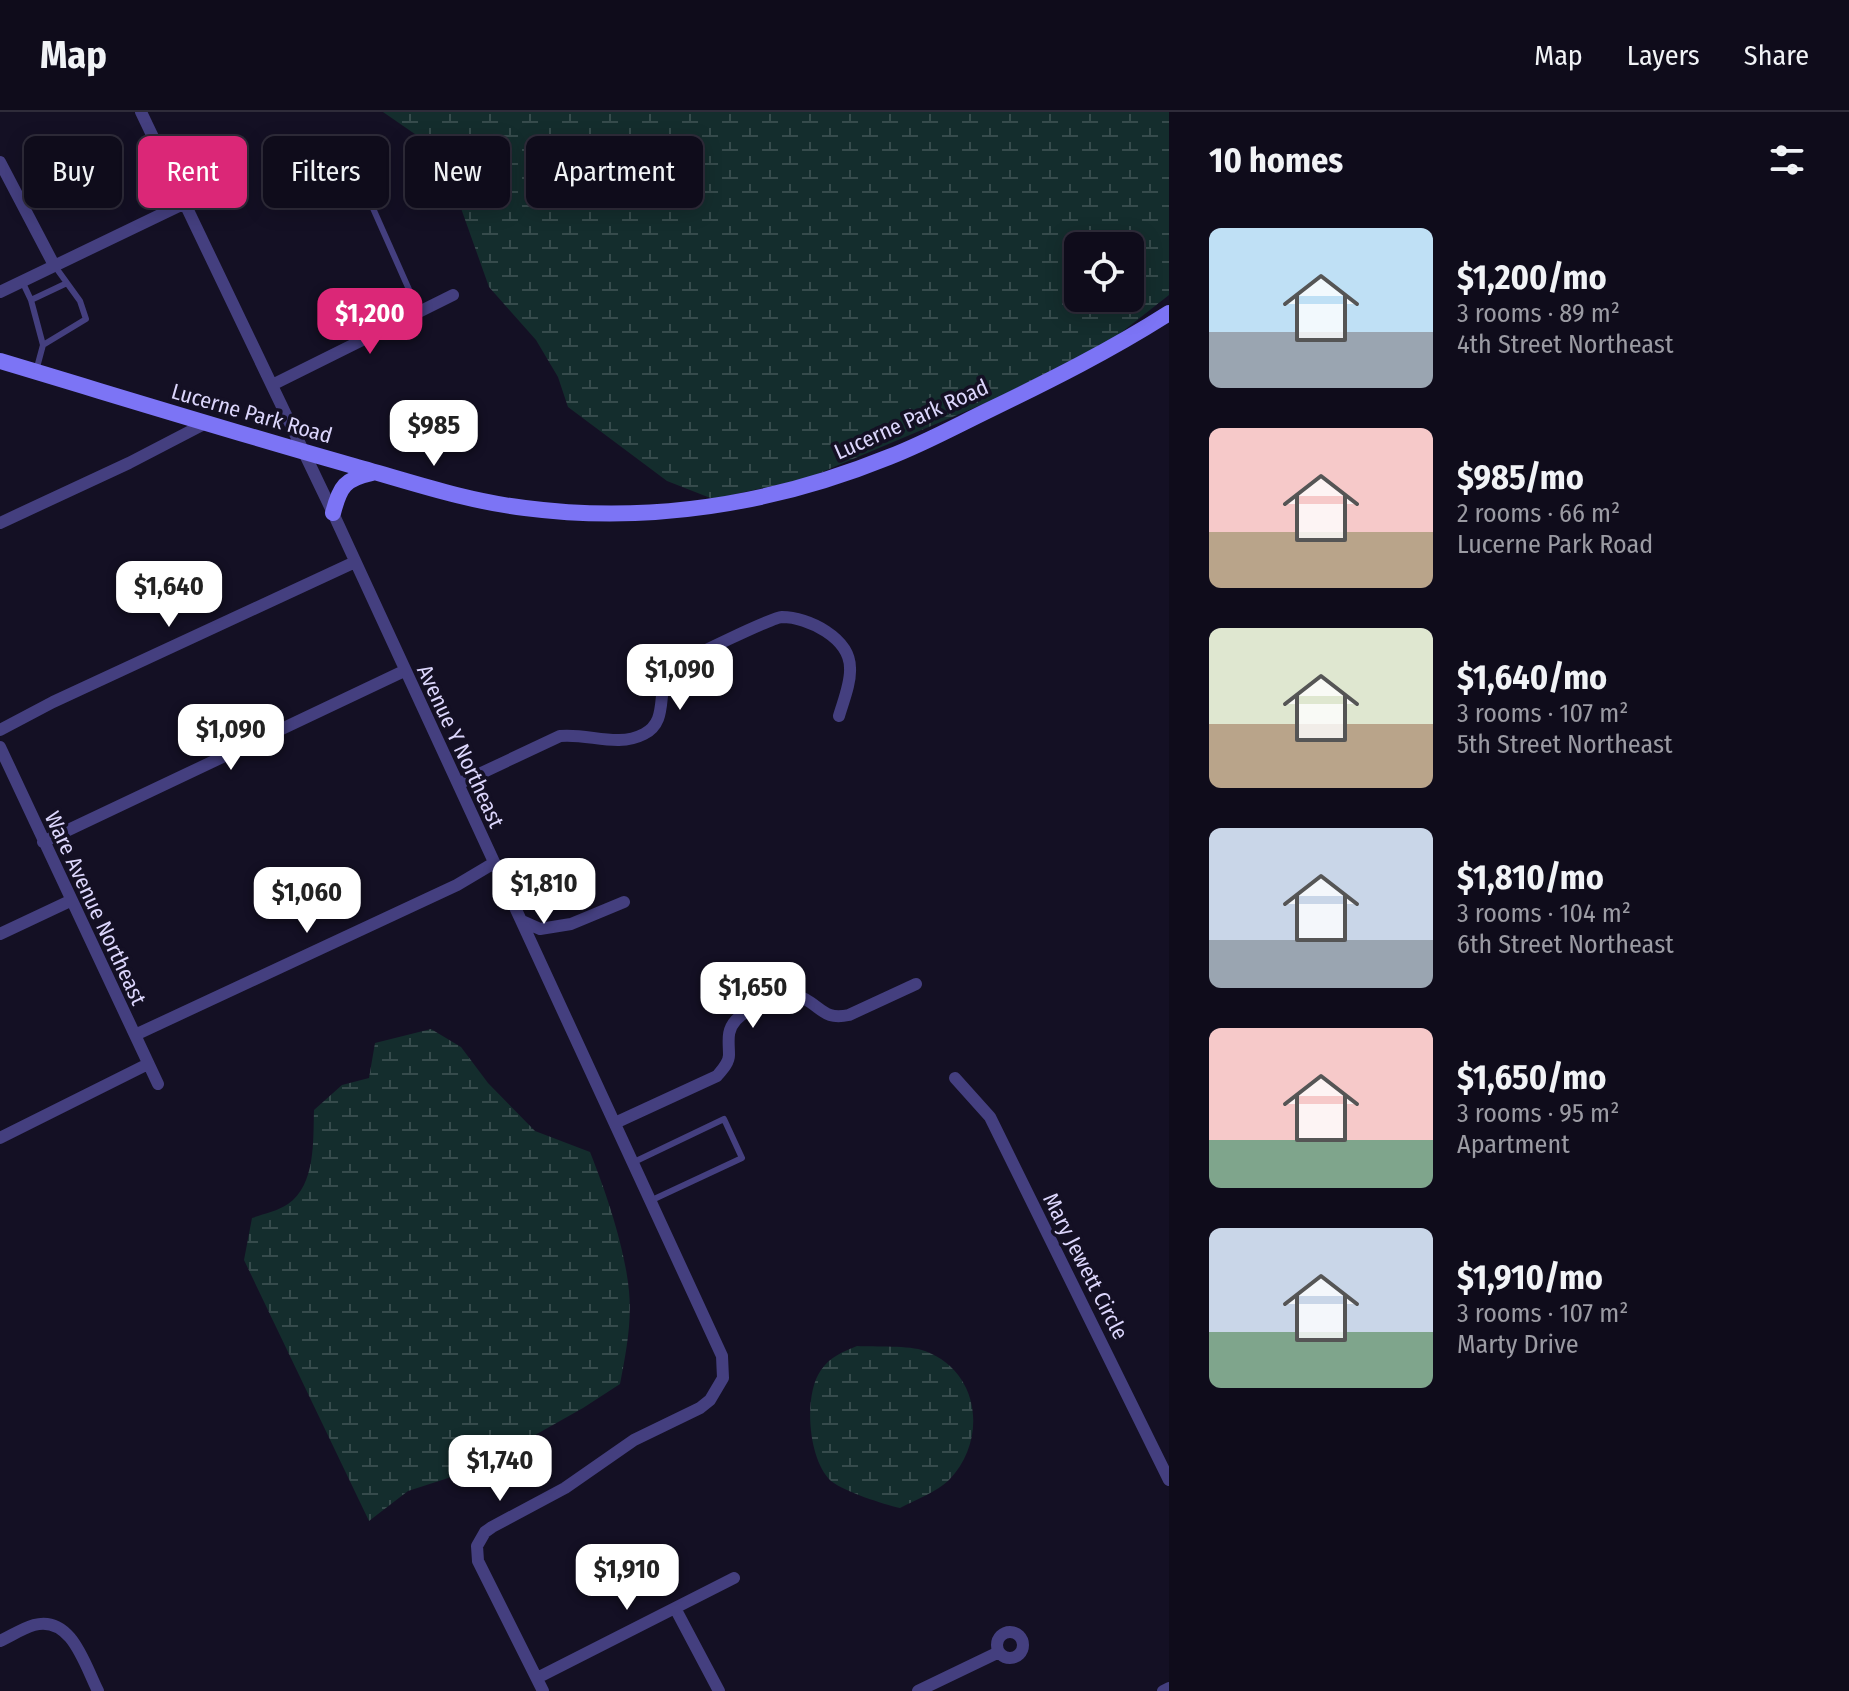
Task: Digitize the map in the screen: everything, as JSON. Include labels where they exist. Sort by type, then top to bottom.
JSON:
[{"type":"main road","name":"Lucerne Park Road","points":[[0,361],[304,452],[472,498],[561,511],[662,513],[759,498],[891,457],[1092,359],[1169,313]]},
{"type":"main road","points":[[333,513],[340,490],[347,481],[375,472]]},
{"type":"street","name":"Avenue Y Northeast","points":[[141,112],[153,136]]},
{"type":"street","points":[[0,162],[54,265]]},
{"type":"street","points":[[0,292],[174,208]]},
{"type":"street","name":"Avenue Y Northeast","points":[[187,208],[333,513],[722,1356],[723,1378],[710,1400],[700,1408],[634,1440],[565,1488],[485,1532],[477,1546],[478,1561],[537,1678]]},
{"type":"street","points":[[272,385],[453,295]]},
{"type":"street","points":[[0,523],[206,423]]},
{"type":"street","points":[[0,730],[53,702],[355,562]]},
{"type":"street","points":[[458,784],[560,736],[618,741],[643,735],[659,722],[662,682],[676,666],[779,617],[827,631],[838,640],[851,666],[839,716]]},
{"type":"street","points":[[43,842],[404,671]]},
{"type":"street","name":"Ware Avenue Northeast","points":[[0,747],[158,1084]]},
{"type":"street","points":[[135,1035],[457,885],[494,863]]},
{"type":"street","points":[[0,934],[70,901]]},
{"type":"street","points":[[522,921],[540,929],[571,924],[624,902]]},
{"type":"street","points":[[615,1123],[717,1076],[729,1055],[730,1029],[738,1018],[760,1006],[795,996],[804,998],[826,1014],[839,1017],[916,984]]},
{"type":"street","points":[[0,1138],[148,1064]]},
{"type":"street","name":"Mary Jewett Circle","points":[[955,1078],[990,1117],[1169,1480]]},
{"type":"street","points":[[543,1691],[537,1678],[734,1578]]},
{"type":"street","points":[[675,1608],[719,1691]]},
{"type":"street","points":[[0,1641],[33,1625],[62,1628],[76,1647],[98,1691]]},
{"type":"street","points":[[918,1691],[999,1652]]},
{"type":"street","points":[[1163,1691],[1169,1688]]},
{"type":"lane","points":[[373,208],[419,312]]},
{"type":"lane","points":[[43,345],[86,319],[80,301],[54,265]]},
{"type":"lane","points":[[22,281],[31,300],[43,345],[36,371]]},
{"type":"lane","points":[[31,300],[67,283]]},
{"type":"lane","points":[[634,1162],[724,1119],[742,1158],[652,1200]]},
{"type":"green space","points":[[383,112],[1169,112],[1169,295],[1113,339],[995,399],[808,478],[713,499],[667,481],[568,407],[558,377],[536,340],[489,287],[461,208],[510,208],[510,136],[418,136]]},
{"type":"green space","points":[[431,1029],[461,1047],[488,1083],[535,1131],[590,1152],[608,1202],[627,1274],[630,1303],[628,1338],[620,1384],[473,1470],[408,1491],[369,1521],[244,1260],[252,1218],[288,1204],[304,1186],[313,1148],[314,1110],[342,1085],[369,1078],[375,1043]]},
{"type":"green space","points":[[857,1346],[925,1351],[957,1374],[967,1390],[972,1408],[973,1427],[961,1464],[944,1484],[900,1508],[874,1501],[831,1481],[823,1471],[813,1443],[810,1411],[815,1381],[828,1362]]}]
